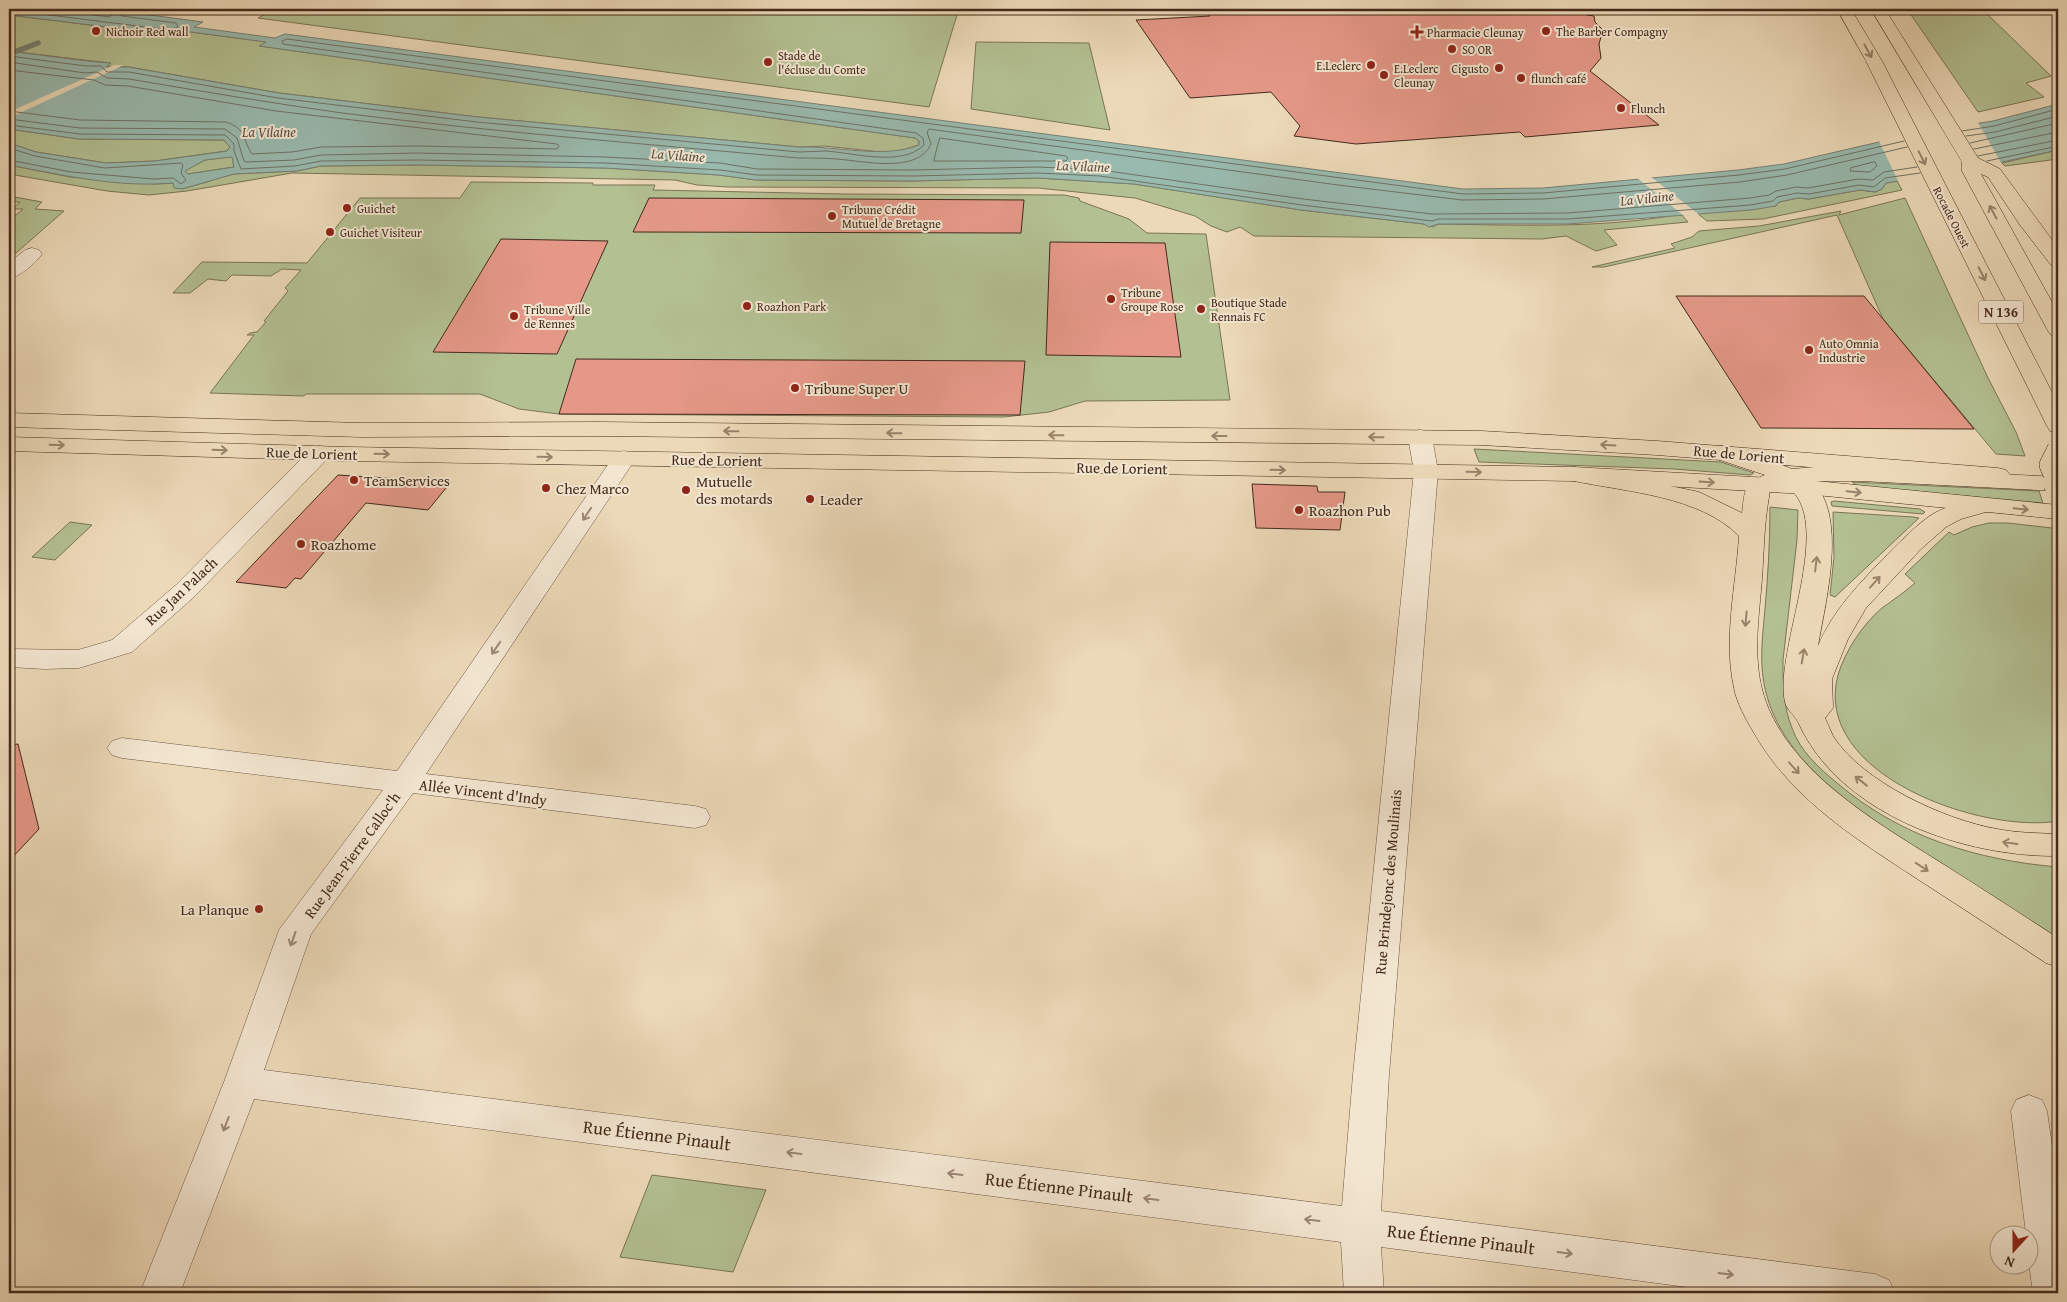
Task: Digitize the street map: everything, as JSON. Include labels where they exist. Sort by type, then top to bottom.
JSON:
[{"type":"main road","name":"Rocade Ouest","points":[[1844,9],[1902,117],[2058,426]]},
{"type":"main road","name":"N 136","points":[[1878,9],[1971,162],[1971,171],[2058,332]]},
{"type":"main road","points":[[1971,162],[1994,172],[2026,222],[2058,261]]},
{"type":"main road","name":"Rue de Lorient","points":[[9,420],[362,430],[596,429],[1481,438],[1722,453],[2058,483]]},
{"type":"main road","name":"Rue de Lorient","points":[[9,444],[320,453],[1059,467],[1574,474],[1759,486],[1796,482],[2058,512]]},
{"type":"main road","points":[[1796,482],[1852,473],[2058,483],[2050,465],[2058,449]]},
{"type":"main road","points":[[1722,453],[1796,482],[1812,498],[1818,514],[1818,552],[1800,673],[1800,705],[1811,718],[1823,744],[1857,778],[1914,813],[1966,834],[1992,840],[2035,845],[2058,845]]},
{"type":"main road","points":[[1574,474],[1690,497],[1737,520],[1753,536]]},
{"type":"main road","points":[[1759,486],[1754,502],[1744,644],[1745,671],[1748,690],[1756,710],[1778,750],[1823,798],[1857,825],[2058,954]]},
{"type":"main road","points":[[1811,718],[1819,708],[1818,679],[1826,655],[1855,604],[1876,580],[1937,522],[1952,514],[1984,505]]},
{"type":"street","points":[[9,273],[32,254]]},
{"type":"street","points":[[1420,437],[1426,471]]},
{"type":"street","name":"Rue Jan Palach","points":[[9,658],[79,659],[122,646],[185,591],[320,453]]},
{"type":"street","name":"Rue Jean-Pierre Calloc'h","points":[[160,1293],[242,1082],[296,930],[405,782],[624,458]]},
{"type":"street","name":"Rue Brindejonc des Moulinais","points":[[1364,1293],[1360,1226],[1371,1075],[1426,471]]},
{"type":"street","name":"Allée Vincent d'Indy","points":[[122,748],[696,817]]},
{"type":"street","name":"Rue Étienne Pinault","points":[[242,1082],[1875,1293]]},
{"type":"street","points":[[2029,1111],[2053,1293]]},
{"type":"green space","name":"Stade de l'écluse du Comte","points":[[275,9],[964,9],[957,15],[929,107],[258,18]]},
{"type":"green space","points":[[1907,9],[1982,9],[2051,76],[2026,83],[2044,97],[1978,112]]},
{"type":"green space","points":[[9,15],[172,35],[183,31],[267,42],[260,46],[915,138],[919,141],[919,145],[900,151],[881,152],[824,146],[799,147],[478,117],[279,93],[129,67],[105,66],[110,63],[9,51]]},
{"type":"green space","points":[[976,42],[1089,43],[1110,130],[971,109]]},
{"type":"green space","points":[[9,129],[79,139],[224,140],[230,147],[227,151],[155,161],[106,163],[36,152],[9,143]]},
{"type":"green space","points":[[2058,150],[2058,159],[2005,166],[2002,163]]},
{"type":"green space","points":[[232,156],[234,167],[188,174],[184,171],[205,160]]},
{"type":"green space","points":[[9,165],[70,177],[154,184],[173,183],[182,189],[234,174],[297,171],[321,166],[417,165],[605,168],[719,175],[756,180],[913,181],[1038,178],[1134,184],[1301,210],[1424,224],[1433,227],[1438,224],[1590,224],[1651,219],[1681,214],[1688,222],[1604,230],[1617,245],[1596,251],[1566,236],[1542,239],[1254,236],[1240,227],[1227,232],[1211,226],[1195,216],[1135,198],[1038,188],[728,187],[697,185],[675,180],[292,173],[187,191],[149,195],[107,191],[9,174]]},
{"type":"green space","points":[[1897,181],[1902,190],[1763,219],[1707,221],[1697,213],[1776,206],[1779,202],[1798,198],[1809,199],[1860,190],[1875,192],[1882,189],[1886,183]]},
{"type":"green space","name":"Roazhon Park","points":[[471,182],[655,185],[653,190],[845,194],[1064,195],[1079,198],[1080,201],[1129,219],[1147,233],[1206,234],[1230,400],[1085,401],[1049,412],[1004,417],[559,414],[519,409],[480,394],[306,394],[304,396],[210,393],[254,335],[247,335],[257,332],[266,322],[264,321],[288,291],[285,288],[301,270],[282,269],[271,276],[232,275],[226,281],[208,279],[190,293],[173,293],[202,262],[307,263],[360,198],[460,198]]},
{"type":"green space","points":[[9,196],[42,202],[35,209],[64,211],[16,253],[9,252],[9,221],[23,209],[12,209],[20,202],[9,202]]},
{"type":"green space","points":[[1905,198],[1988,378],[2016,432],[2025,456],[1996,454],[1883,319],[1837,215],[1604,267],[1592,267],[1675,248],[1671,244],[1692,237],[1699,231],[1759,226],[1841,211],[1839,215]]},
{"type":"green space","points":[[1474,449],[1721,462],[1754,473],[1750,475],[1674,469],[1479,462]]},
{"type":"green space","points":[[1852,482],[2039,491],[2043,503],[1857,486]]},
{"type":"green space","points":[[1831,502],[1920,509],[1925,512],[1923,514],[1832,506]]},
{"type":"green space","points":[[1770,507],[1798,510],[1797,540],[1783,668],[1787,711],[1795,736],[1805,752],[1837,783],[1862,802],[1887,818],[1913,831],[1969,852],[1998,859],[2058,867],[2058,944],[1937,865],[1854,806],[1813,770],[1795,750],[1780,728],[1769,704],[1762,669]]},
{"type":"green space","points":[[1833,512],[1919,518],[1835,597],[1830,595],[1834,557]]},
{"type":"green space","points":[[70,522],[92,525],[55,560],[32,557]]},
{"type":"green space","points":[[1989,523],[2008,523],[2052,528],[2058,544],[2058,821],[2026,823],[1988,818],[1948,807],[1910,790],[1876,769],[1850,742],[1837,711],[1838,675],[1845,657],[1856,638],[1875,614],[1915,583],[1905,574],[1949,532],[1954,535],[1972,527]]},
{"type":"green space","points":[[652,1175],[766,1190],[733,1272],[620,1257]]},
{"type":"water","name":"La Vilaine","points":[[9,9],[105,9],[203,22],[194,27],[275,38],[285,34],[1463,189],[1543,188],[1784,164],[1922,132],[1993,121],[2058,104],[2058,150],[1951,173],[1886,183],[1882,189],[1875,192],[1860,190],[1809,199],[1798,198],[1779,202],[1776,206],[1751,210],[1568,224],[1438,224],[1429,227],[1424,224],[1301,210],[1134,184],[1038,178],[913,181],[756,180],[719,175],[605,168],[417,165],[321,166],[297,171],[234,174],[182,189],[174,188],[173,183],[132,184],[111,182],[9,165],[9,143],[36,152],[106,163],[155,161],[227,151],[230,147],[224,140],[79,139],[9,129],[9,51],[111,63],[106,67],[128,67],[279,93],[478,117],[799,147],[876,152],[905,149],[919,145],[919,141],[915,138],[259,46],[266,42],[183,31],[172,35],[9,15]],"holes":[[[232,157],[234,167],[188,174],[185,171],[205,160]]]},
{"type":"pier","points":[[114,65],[124,65],[9,118],[9,112]]},
{"type":"pier","points":[[1977,121],[2003,166],[1899,183],[1878,139],[1921,130]]},
{"type":"pier","points":[[1650,176],[1699,215],[1684,216],[1636,177]]},
{"type":"building","name":"E.Leclerc Cleunay","points":[[1238,9],[1586,9],[1587,15],[1594,16],[1595,22],[1603,30],[1599,44],[1601,58],[1590,71],[1659,125],[1525,137],[1520,132],[1356,144],[1294,136],[1300,126],[1271,92],[1190,98],[1136,20],[1210,16],[1206,11]]},
{"type":"building","name":"Tribune Crédit Mutuel de Bretagne","points":[[649,198],[1024,200],[1021,233],[633,232]]},
{"type":"building","name":"Tribune Ville de Rennes","points":[[501,239],[608,241],[557,354],[433,352]]},
{"type":"building","name":"Tribune Groupe Rose","points":[[1050,242],[1165,243],[1181,357],[1046,355]]},
{"type":"building","name":"Auto Omnia Industrie","points":[[1676,296],[1864,296],[1974,429],[1761,428]]},
{"type":"building","name":"Tribune Super U","points":[[576,359],[1025,361],[1020,415],[559,414]]},
{"type":"building","name":"Roazhome","points":[[338,475],[451,482],[428,510],[366,503],[301,579],[295,578],[286,588],[236,582]]},
{"type":"building","name":"Roazhon Pub","points":[[1252,484],[1317,486],[1318,492],[1345,492],[1340,530],[1256,528]]},
{"type":"building","points":[[18,744],[39,829],[9,861],[9,745]]},
{"type":"waterway","points":[[17,51],[38,43]]},
{"type":"place","name":"Nichoir Red wall","points":[[96,31]]},
{"type":"place","name":"The Barber Compagny","points":[[1546,31]]},
{"type":"place","name":"Pharmacie Cleunay","points":[[1417,32]]},
{"type":"place","name":"SO OR","points":[[1452,49]]},
{"type":"place","name":"Stade de l'écluse du Comte","points":[[768,62]]},
{"type":"place","name":"E.Leclerc","points":[[1371,65]]},
{"type":"place","name":"Cigusto","points":[[1499,68]]},
{"type":"place","name":"E.Leclerc Cleunay","points":[[1384,75]]},
{"type":"place","name":"flunch café","points":[[1521,78]]},
{"type":"place","name":"Flunch","points":[[1621,108]]},
{"type":"place","name":"Guichet","points":[[347,208]]},
{"type":"place","name":"Tribune Crédit Mutuel de Bretagne","points":[[832,216]]},
{"type":"place","name":"Guichet Visiteur","points":[[330,232]]},
{"type":"place","name":"Tribune Groupe Rose","points":[[1111,299]]},
{"type":"place","name":"Roazhon Park","points":[[747,306]]},
{"type":"place","name":"Boutique Stade Rennais FC","points":[[1201,309]]},
{"type":"place","name":"Tribune Ville de Rennes","points":[[514,316]]},
{"type":"place","name":"Auto Omnia Industrie","points":[[1809,350]]},
{"type":"place","name":"Tribune Super U","points":[[795,388]]},
{"type":"place","name":"TeamServices","points":[[354,480]]},
{"type":"place","name":"Chez Marco","points":[[546,488]]},
{"type":"place","name":"Mutuelle des motards","points":[[686,490]]},
{"type":"place","name":"Leader","points":[[810,499]]},
{"type":"place","name":"Roazhon Pub","points":[[1299,510]]},
{"type":"place","name":"Roazhome","points":[[301,544]]},
{"type":"place","name":"La Planque","points":[[259,909]]}]
